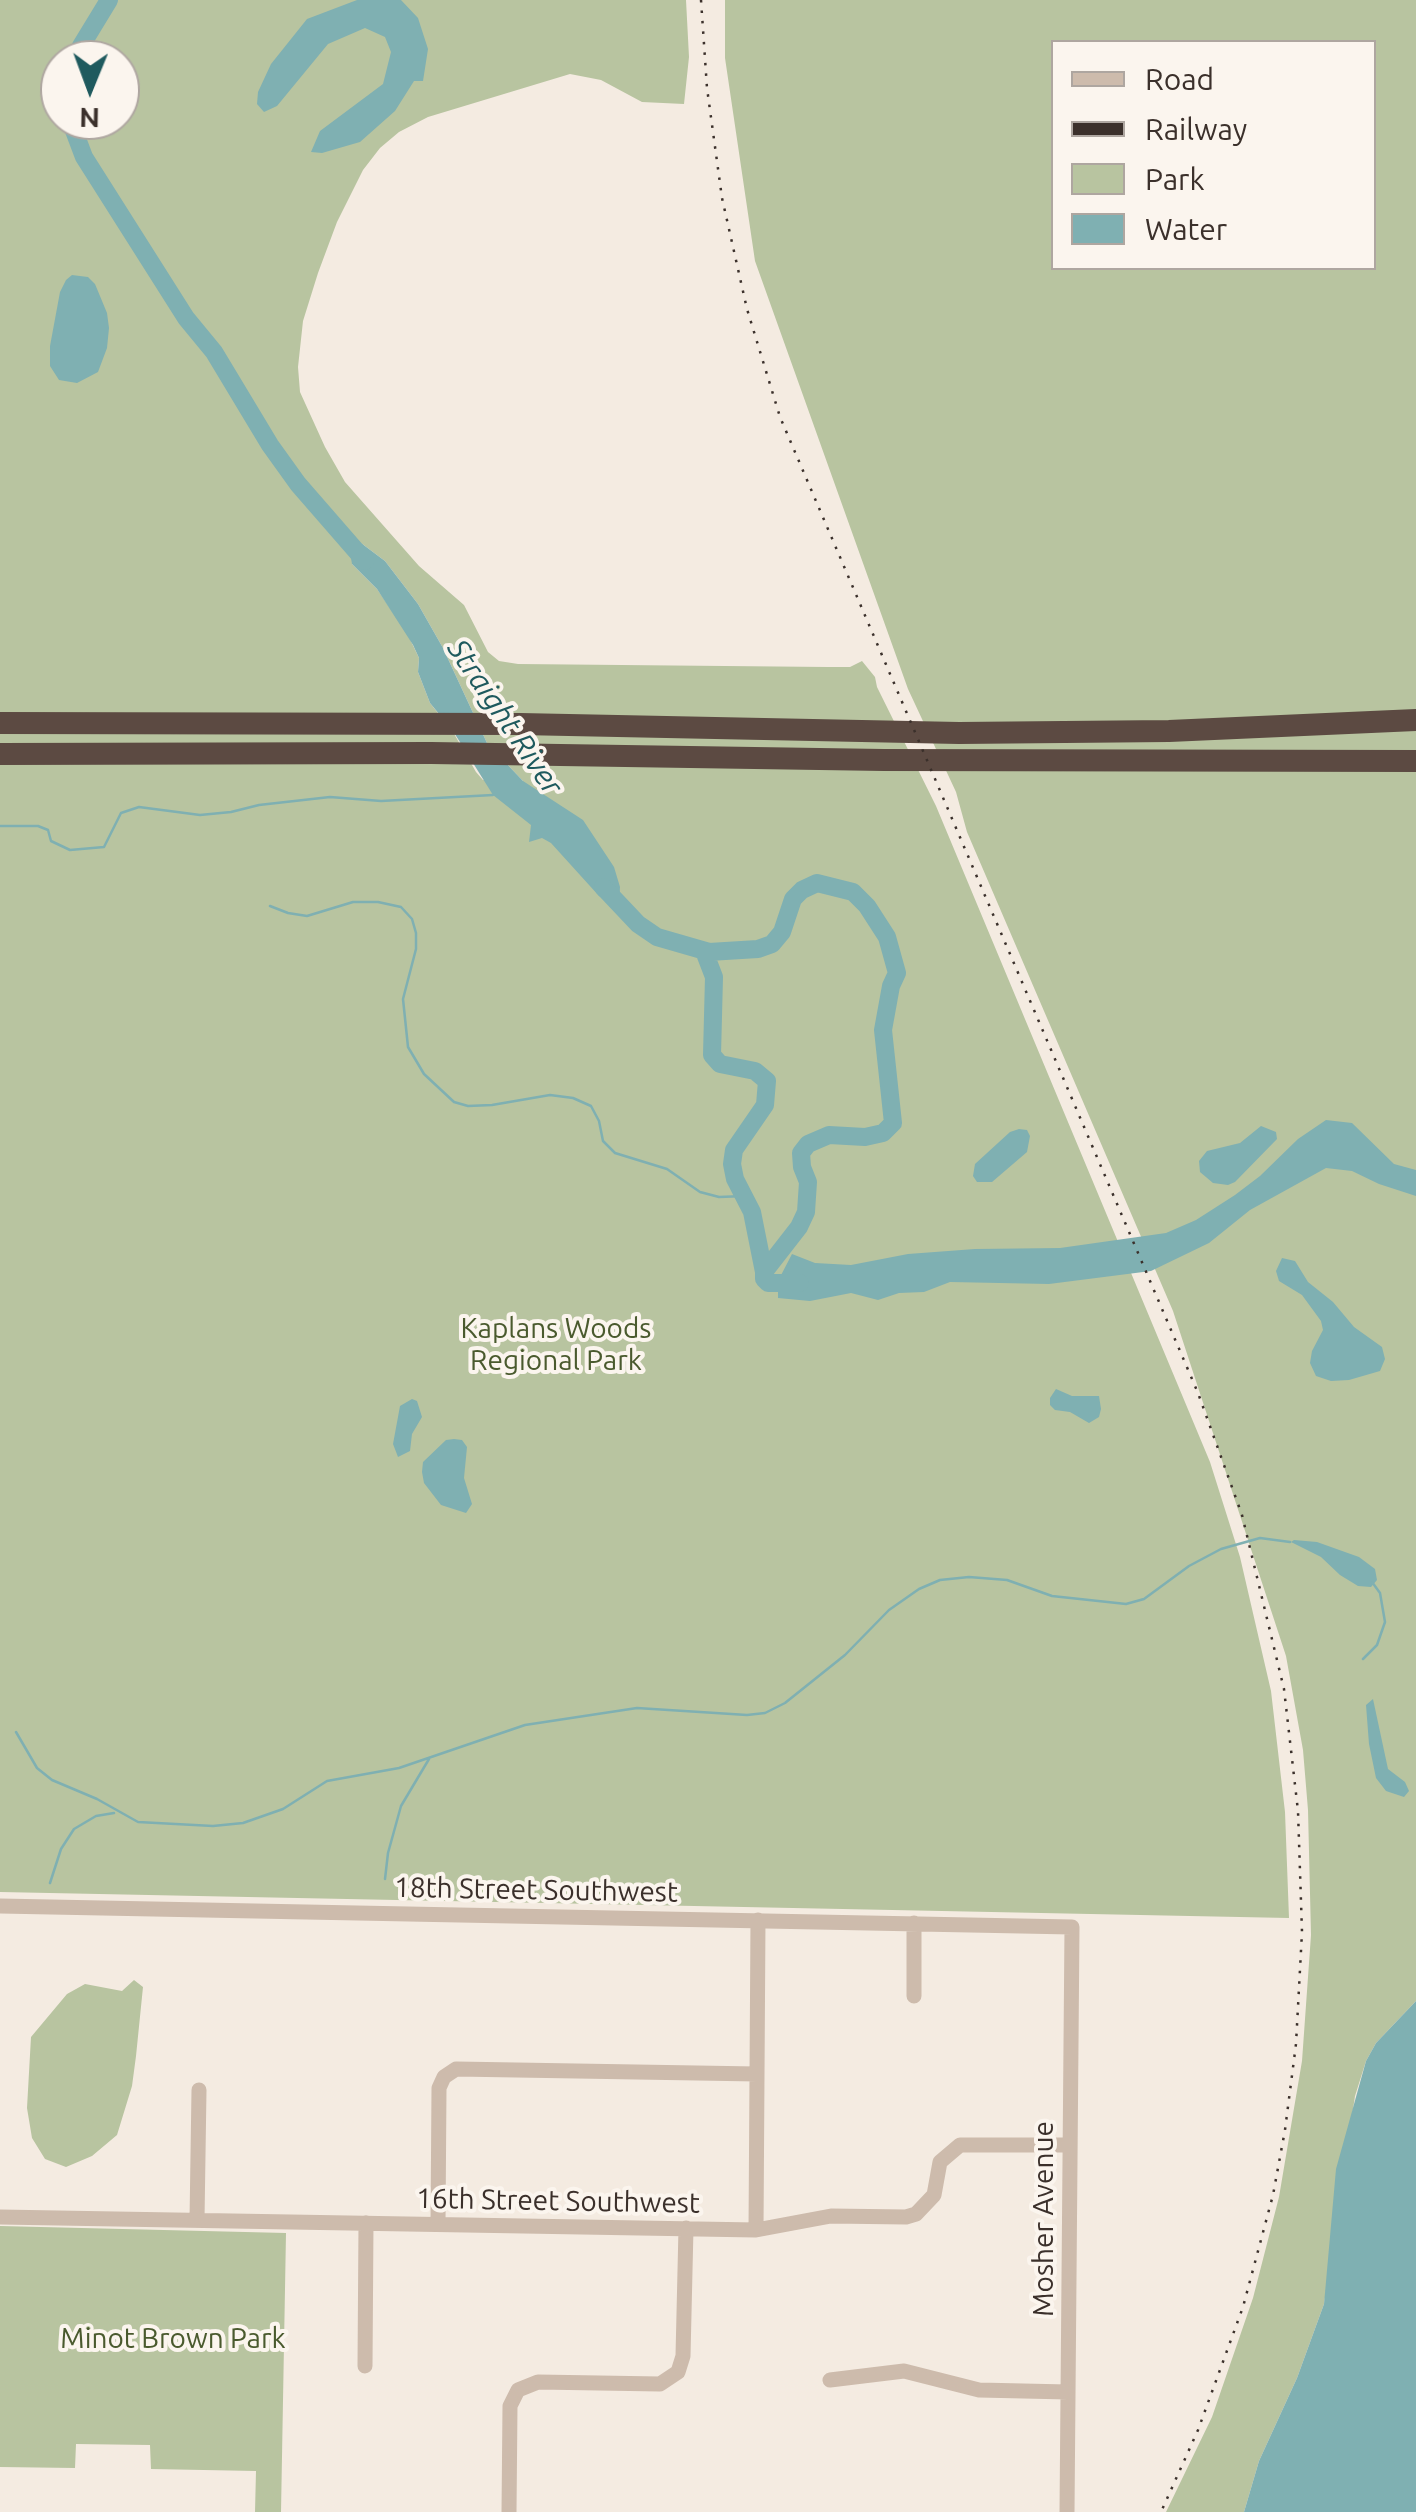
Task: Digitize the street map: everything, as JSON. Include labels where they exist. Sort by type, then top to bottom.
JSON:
[{"type":"highway","points":[[1278,724],[1416,710]]},
{"type":"highway","points":[[0,724],[520,724],[959,733],[1416,720]]},
{"type":"highway","points":[[0,754],[432,753],[884,760],[1416,761]]},
{"type":"highway","points":[[1285,762],[1416,773]]},
{"type":"street","name":"18th Street Southwest","points":[[0,1906],[1072,1926]]},
{"type":"street","points":[[756,2230],[758,1920]]},
{"type":"street","points":[[914,1923],[914,1996]]},
{"type":"street","name":"Mosher Avenue","points":[[1067,2512],[1072,1926]]},
{"type":"street","points":[[438,2224],[439,2088],[456,2069],[757,2074]]},
{"type":"street","points":[[197,2220],[199,2090]]},
{"type":"street","name":"16th Street Southwest","points":[[0,2216],[756,2230],[831,2216],[916,2214],[934,2195],[940,2162],[960,2145],[1070,2145]]},
{"type":"street","points":[[364,2366],[366,2222]]},
{"type":"street","points":[[509,2512],[510,2406],[518,2390],[538,2382],[660,2384],[678,2372],[684,2356],[686,2228]]},
{"type":"street","points":[[830,2380],[904,2371],[979,2390],[1068,2392]]},
{"type":"green space","name":"Kaplans Woods Regional Park","points":[[0,0],[686,0],[689,57],[684,104],[642,102],[601,80],[570,74],[428,117],[399,132],[380,148],[363,170],[337,222],[318,273],[303,321],[298,367],[300,392],[345,482],[419,566],[464,605],[488,652],[499,661],[850,667],[862,661],[875,677],[936,806],[1210,1462],[1240,1557],[1271,1691],[1285,1812],[1289,1918],[0,1892]],"holes":[[[361,543],[385,561],[418,604],[443,648],[487,743],[523,781],[483,780],[430,703],[418,672],[419,658],[407,633],[377,589],[352,564]]]},
{"type":"green space","points":[[725,0],[1416,0],[1416,2001],[1376,2043],[1366,2061],[1355,2096],[1324,2304],[1297,2378],[1259,2461],[1244,2512],[1166,2512],[1212,2417],[1253,2298],[1279,2197],[1302,2061],[1311,1935],[1308,1810],[1303,1750],[1286,1656],[1173,1311],[967,832],[956,792],[908,689],[755,261],[725,58]]},
{"type":"green space","points":[[134,1980],[143,1987],[136,2056],[132,2086],[117,2135],[92,2156],[66,2167],[45,2159],[32,2138],[27,2108],[31,2037],[67,1994],[85,1984],[122,1991]]},
{"type":"green space","name":"Minot Brown Park","points":[[0,2226],[286,2233],[281,2512],[255,2512],[256,2471],[151,2469],[150,2445],[76,2444],[75,2468],[0,2467]]},
{"type":"water","points":[[357,0],[401,0],[418,18],[428,49],[423,81],[414,81],[395,111],[360,142],[322,153],[311,152],[320,131],[383,84],[391,52],[385,37],[365,28],[328,44],[277,106],[264,112],[257,104],[258,92],[271,64],[307,19]]},
{"type":"water","points":[[72,275],[88,277],[95,284],[109,328],[98,372],[77,383],[59,380],[50,366],[60,292]]},
{"type":"water","points":[[348,540],[361,543],[385,561],[418,604],[487,743],[523,781],[583,820],[614,867],[620,887],[619,906],[599,896],[551,843],[542,838],[529,842],[531,825],[493,795],[453,731],[430,703],[413,645],[377,589],[352,564]]},
{"type":"water","points":[[1326,1120],[1352,1123],[1394,1164],[1416,1170],[1416,1196],[1352,1171],[1326,1168],[1250,1210],[1209,1243],[1151,1271],[1049,1284],[950,1282],[924,1292],[899,1293],[878,1300],[851,1293],[810,1301],[778,1298],[778,1281],[792,1254],[815,1263],[851,1265],[908,1254],[1060,1248],[1166,1233],[1196,1220],[1235,1195],[1298,1139]]},
{"type":"water","points":[[1261,1126],[1276,1132],[1277,1139],[1235,1182],[1213,1183],[1200,1172],[1199,1161],[1207,1151],[1240,1143]]},
{"type":"water","points":[[1027,1130],[1030,1136],[1027,1152],[992,1182],[977,1182],[973,1176],[975,1164],[1010,1132]]},
{"type":"water","points":[[1282,1258],[1295,1261],[1308,1282],[1333,1302],[1354,1327],[1382,1347],[1385,1359],[1380,1371],[1349,1380],[1331,1381],[1316,1376],[1310,1363],[1323,1330],[1321,1321],[1302,1295],[1279,1281],[1276,1271]]},
{"type":"water","points":[[1056,1389],[1072,1396],[1099,1396],[1099,1417],[1089,1423],[1070,1412],[1055,1410],[1050,1398]]},
{"type":"water","points":[[412,1399],[417,1401],[422,1417],[412,1434],[410,1451],[398,1457],[393,1444],[400,1406]]},
{"type":"water","points":[[446,1440],[462,1440],[467,1447],[464,1478],[472,1504],[466,1513],[441,1505],[424,1483],[422,1472],[423,1462]]},
{"type":"water","points":[[1291,1542],[1317,1542],[1359,1557],[1375,1569],[1377,1580],[1371,1587],[1358,1586],[1321,1557]]},
{"type":"water","points":[[1373,1699],[1388,1769],[1405,1782],[1409,1791],[1404,1797],[1386,1791],[1376,1778],[1366,1705]]},
{"type":"water","points":[[1416,2001],[1416,2512],[1244,2512],[1259,2461],[1297,2378],[1324,2304],[1336,2169],[1366,2061],[1376,2043]]},
{"type":"waterway","name":"Straight River","points":[[85,40],[109,0]]},
{"type":"waterway","name":"Straight River","points":[[78,140],[84,157],[186,318],[214,352],[270,445],[298,484],[365,561]]},
{"type":"waterway","points":[[0,826],[38,826],[48,830],[51,841],[70,850],[104,847],[121,813],[139,807],[200,815],[330,797],[381,801],[493,795]]},
{"type":"waterway","name":"Straight River","points":[[603,887],[638,924],[657,937],[709,952],[758,949],[772,944],[782,932],[793,899],[817,883],[853,892],[887,937],[897,973],[883,1030],[893,1123],[883,1133],[865,1137],[829,1135],[808,1144],[801,1153],[808,1182],[806,1212],[764,1272],[768,1283],[800,1283]]},
{"type":"waterway","points":[[270,906],[307,916],[353,902],[401,907],[412,919],[416,933],[416,949],[403,999],[408,1047],[424,1074],[454,1102],[468,1106],[550,1095],[573,1098],[591,1106],[603,1141],[615,1153],[667,1169],[700,1192],[719,1197],[745,1196]]},
{"type":"waterway","points":[[704,951],[714,977],[712,1055],[720,1064],[755,1071],[767,1081],[765,1105],[734,1150],[732,1164],[752,1212],[764,1272]]},
{"type":"waterway","points":[[16,1732],[37,1768],[52,1780],[138,1822],[213,1826],[243,1823],[283,1809],[327,1781],[399,1768],[525,1725],[637,1708],[765,1713],[785,1703],[845,1655],[889,1610],[940,1580],[1007,1580],[1052,1596],[1126,1604],[1144,1599],[1189,1566],[1221,1549],[1260,1538],[1290,1542]]},
{"type":"waterway","points":[[1363,1659],[1377,1645],[1385,1622],[1380,1593],[1372,1582]]},
{"type":"waterway","points":[[385,1879],[401,1806],[429,1759]]},
{"type":"waterway","points":[[50,1883],[61,1849],[74,1829],[96,1816],[114,1813]]},
{"type":"railway","points":[[701,0],[707,88],[722,198],[747,309],[780,417],[1198,1393],[1242,1515],[1284,1689],[1298,1811],[1302,1932],[1296,2044],[1285,2130],[1273,2195],[1243,2307],[1198,2430],[1161,2512]]}]
